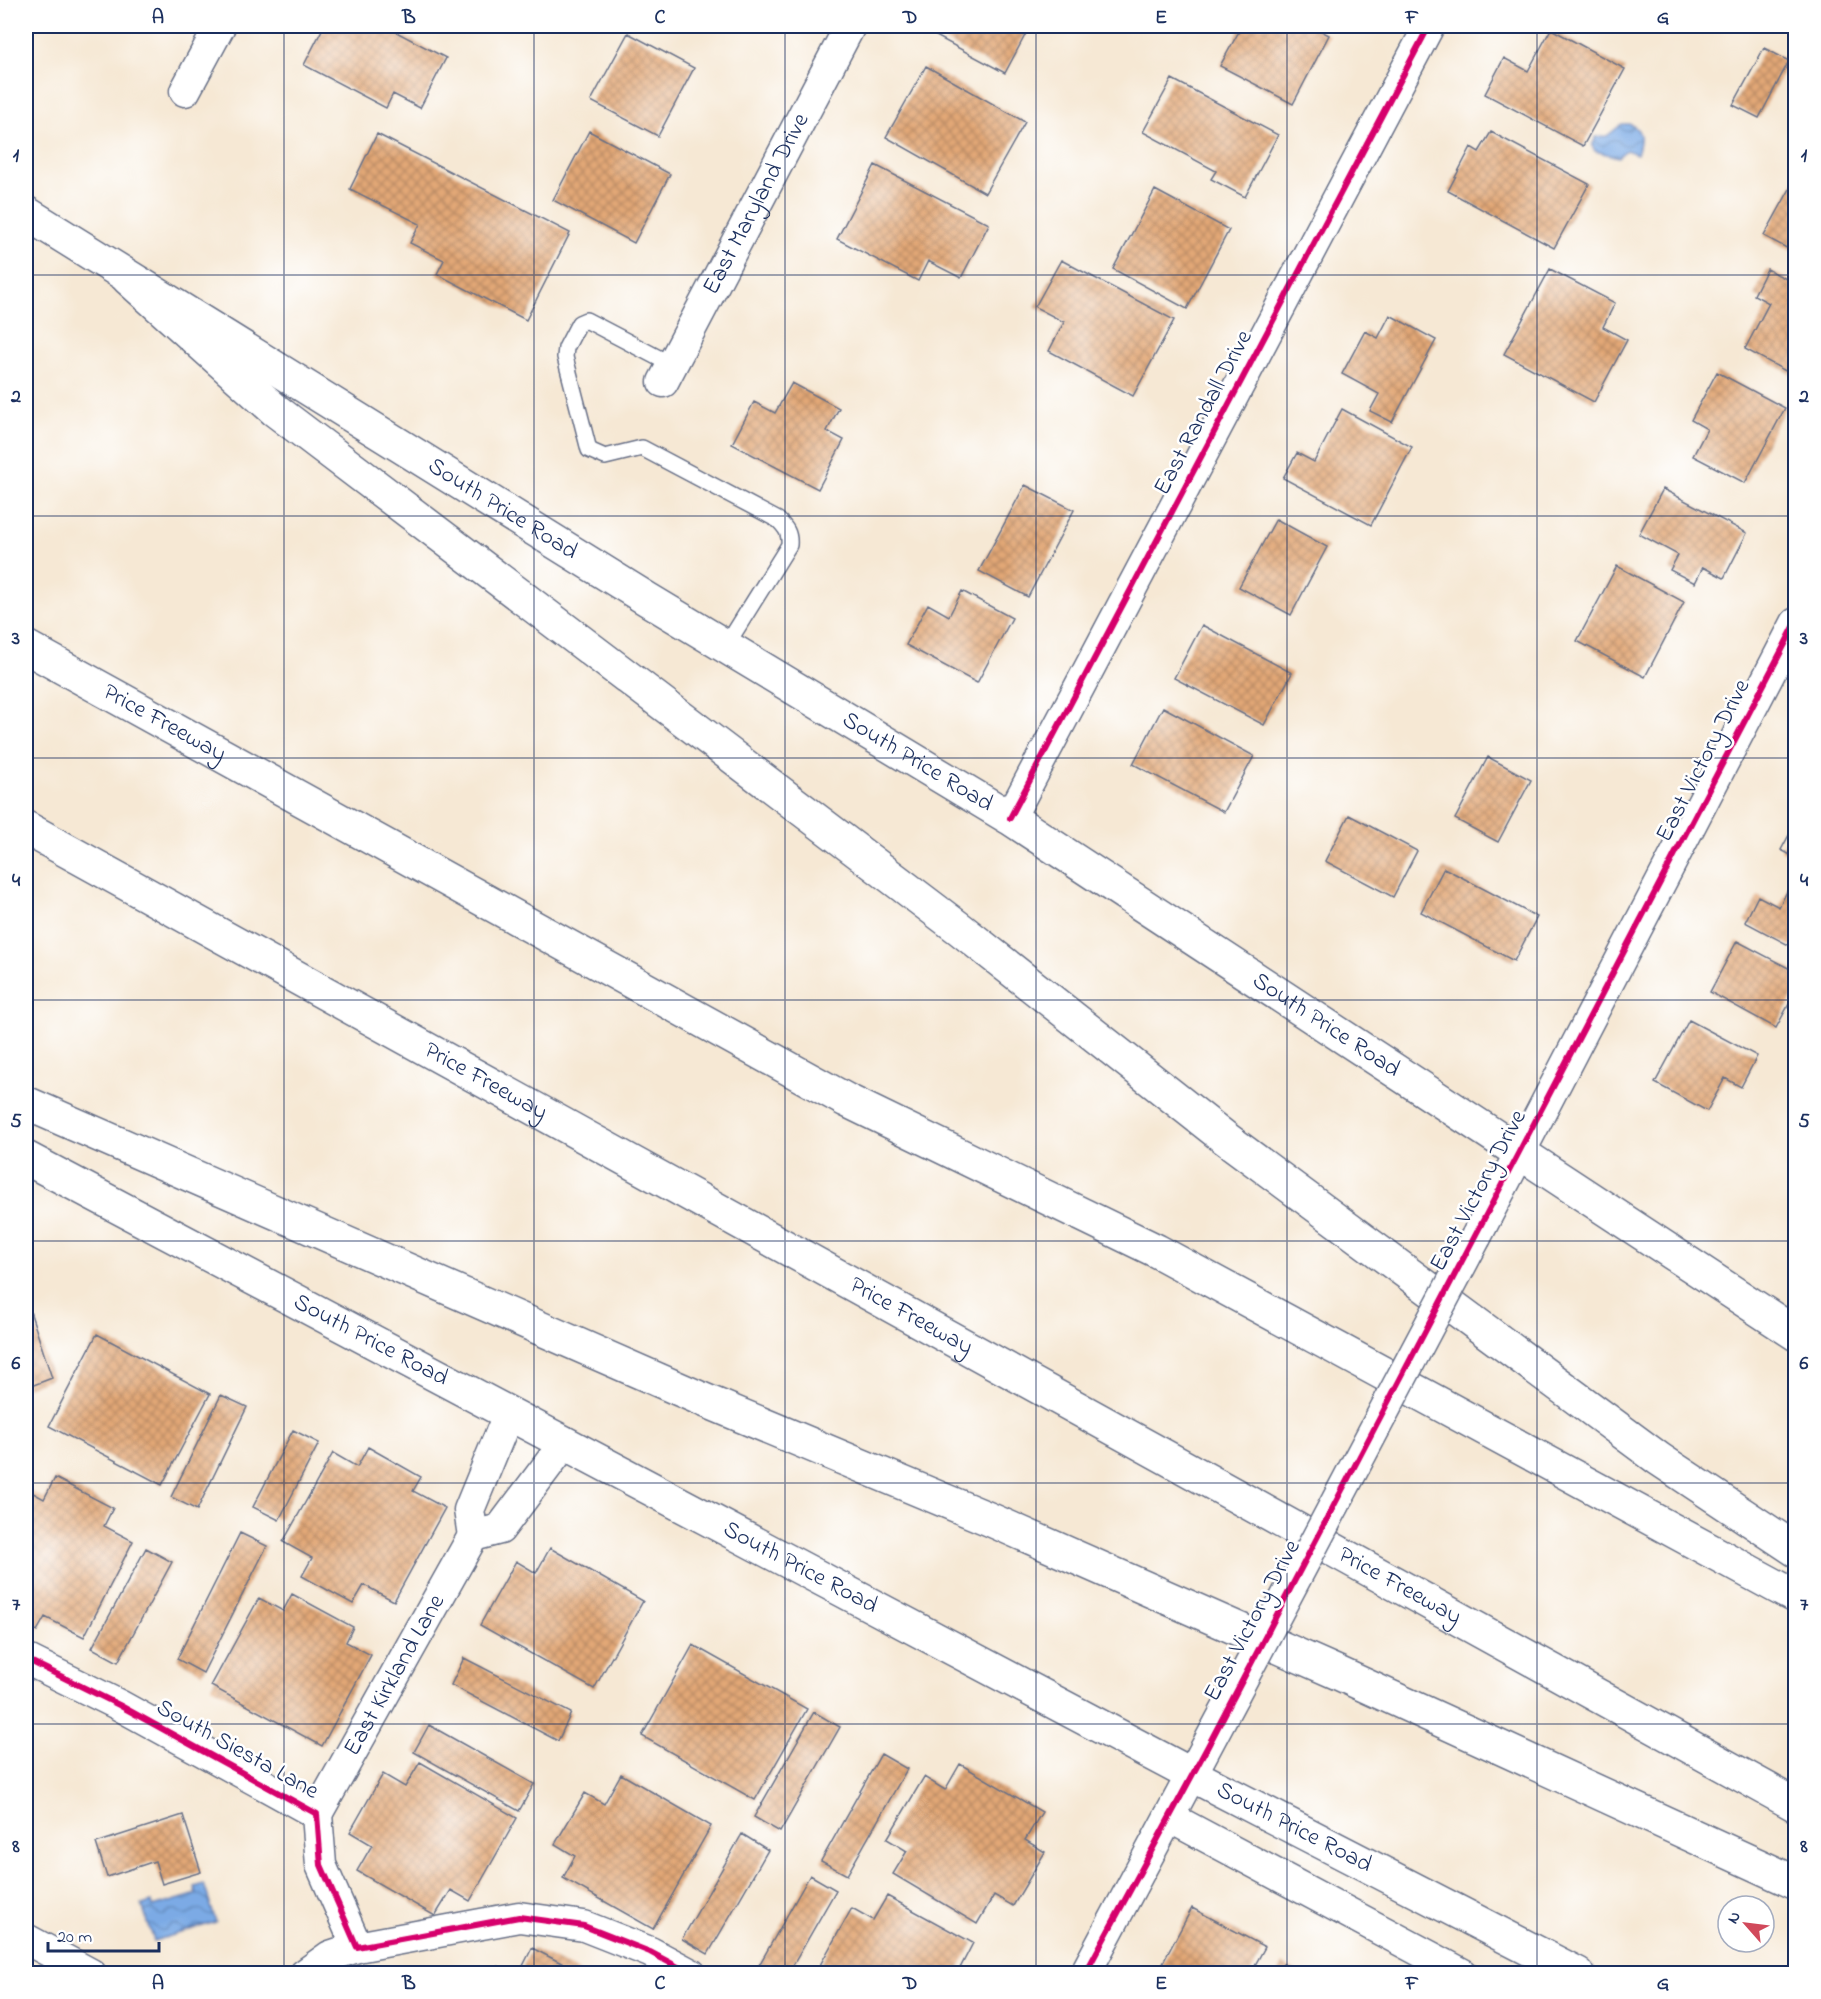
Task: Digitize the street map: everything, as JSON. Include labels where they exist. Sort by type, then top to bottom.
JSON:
[{"type":"main road","name":"South Price Road","points":[[26,213],[726,646],[1010,818],[1796,1334]]},
{"type":"main road","points":[[128,278],[275,410],[960,928],[1225,1138],[1659,1459],[1796,1550]]},
{"type":"main road","name":"Price Freeway","points":[[26,647],[846,1100],[1157,1251],[1796,1597]]},
{"type":"main road","name":"Price Freeway","points":[[26,828],[1796,1805]]},
{"type":"main road","points":[[26,1103],[704,1400],[989,1519],[1368,1686],[1796,1883]]},
{"type":"main road","name":"South Price Road","points":[[26,1158],[563,1445],[1192,1775],[1578,1974]]},
{"type":"street","points":[[185,92],[220,26]]},
{"type":"street","name":"East Maryland Drive","points":[[667,374],[850,26]]},
{"type":"street","name":"East Randall Drive","points":[[1010,818],[1430,26]]},
{"type":"street","name":"East Victory Drive","points":[[1085,1974],[1476,1237],[1796,623]]},
{"type":"street","points":[[508,1415],[469,1510],[473,1536],[500,1529],[563,1445]]},
{"type":"street","name":"East Kirkland Lane","points":[[317,1814],[473,1536]]},
{"type":"street","name":"South Siesta Lane","points":[[26,1659],[119,1705],[317,1814],[321,1865],[357,1947]]},
{"type":"street","name":"South Price Road","points":[[1169,1817],[1463,1974]]},
{"type":"street","points":[[305,1974],[330,1956],[357,1947],[519,1917],[584,1926],[650,1952],[691,1974]]},
{"type":"street","points":[[26,1939],[91,1974]]},
{"type":"lane","points":[[667,374],[586,320],[579,323],[566,348],[565,357],[589,450],[605,457],[642,448],[778,520],[786,528],[790,537],[789,545],[726,646]]},
{"type":"water","points":[[1622,124],[1634,126],[1639,133],[1637,154],[1626,150],[1618,157],[1595,151],[1592,146],[1596,137],[1607,136]]},
{"type":"water","points":[[204,1884],[216,1922],[154,1941],[142,1905],[152,1902],[153,1907],[197,1894],[195,1887]]},
{"type":"building","points":[[324,26],[385,26],[446,58],[420,108],[393,94],[386,108],[304,65]]},
{"type":"building","points":[[942,26],[1024,26],[1029,28],[1005,73],[936,36]]},
{"type":"building","points":[[1242,26],[1312,26],[1329,35],[1293,104],[1220,66]]},
{"type":"building","points":[[1551,29],[1625,69],[1583,146],[1485,94],[1504,58],[1528,71]]},
{"type":"building","points":[[628,33],[694,68],[658,136],[591,101]]},
{"type":"building","points":[[1764,48],[1789,61],[1759,118],[1733,105]]},
{"type":"building","points":[[926,66],[1025,122],[985,193],[886,137]]},
{"type":"building","points":[[1172,79],[1278,135],[1245,197],[1211,179],[1216,171],[1143,132]]},
{"type":"building","points":[[589,131],[670,174],[634,243],[553,200]]},
{"type":"building","points":[[1491,132],[1589,184],[1554,248],[1448,191],[1471,147],[1479,152]]},
{"type":"building","points":[[377,134],[570,233],[526,320],[437,274],[444,260],[410,243],[420,224],[350,189]]},
{"type":"building","points":[[875,165],[989,224],[961,278],[928,261],[918,281],[837,239]]},
{"type":"building","points":[[1796,178],[1796,253],[1764,236]]},
{"type":"building","points":[[1155,190],[1229,230],[1187,309],[1113,269]]},
{"type":"building","points":[[1061,260],[1174,320],[1133,396],[1049,351],[1064,322],[1035,307]]},
{"type":"building","points":[[1550,269],[1615,303],[1603,327],[1627,340],[1594,402],[1504,354]]},
{"type":"building","points":[[1767,269],[1796,284],[1796,370],[1793,375],[1745,349],[1769,303],[1754,295]]},
{"type":"building","points":[[1390,315],[1436,340],[1392,422],[1370,411],[1379,394],[1342,374],[1365,331],[1378,338]]},
{"type":"building","points":[[1717,372],[1785,408],[1745,483],[1693,456],[1707,429],[1691,420]]},
{"type":"building","points":[[792,383],[839,408],[827,431],[844,440],[818,489],[732,444],[754,402],[775,413]]},
{"type":"building","points":[[1342,409],[1412,447],[1371,525],[1283,478],[1297,453],[1314,462]]},
{"type":"building","points":[[1025,485],[1074,510],[1028,597],[979,571]]},
{"type":"building","points":[[1663,489],[1747,533],[1724,578],[1703,567],[1695,583],[1670,570],[1678,555],[1639,534]]},
{"type":"building","points":[[1276,519],[1327,547],[1291,615],[1239,587]]},
{"type":"building","points":[[1617,566],[1684,602],[1645,677],[1577,641]]},
{"type":"building","points":[[962,591],[1012,618],[977,683],[906,645],[928,604],[949,616]]},
{"type":"building","points":[[1202,625],[1292,673],[1264,725],[1174,678]]},
{"type":"building","points":[[1163,707],[1254,756],[1224,812],[1133,764]]},
{"type":"building","points":[[1488,757],[1531,780],[1498,842],[1455,819]]},
{"type":"building","points":[[1349,815],[1417,851],[1393,897],[1325,861]]},
{"type":"building","points":[[1796,822],[1796,858],[1781,850]]},
{"type":"building","points":[[1444,868],[1537,917],[1514,961],[1421,912]]},
{"type":"building","points":[[1791,884],[1796,886],[1796,949],[1745,922],[1758,896],[1779,907]]},
{"type":"building","points":[[1737,941],[1796,972],[1796,991],[1776,1028],[1710,992]]},
{"type":"building","points":[[1689,1020],[1757,1056],[1741,1087],[1725,1078],[1707,1111],[1655,1083]]},
{"type":"building","points":[[26,1299],[52,1378],[26,1388]]},
{"type":"building","points":[[97,1334],[210,1394],[162,1485],[49,1426]]},
{"type":"building","points":[[221,1395],[247,1407],[197,1510],[171,1497]]},
{"type":"building","points":[[293,1430],[319,1443],[279,1520],[253,1507]]},
{"type":"building","points":[[368,1447],[421,1477],[413,1491],[445,1508],[394,1601],[364,1585],[353,1604],[302,1576],[312,1558],[283,1542],[333,1453],[357,1467]]},
{"type":"building","points":[[55,1478],[113,1508],[104,1526],[133,1541],[84,1637],[45,1617],[37,1631],[26,1625],[26,1489],[44,1499]]},
{"type":"building","points":[[240,1533],[267,1546],[203,1673],[177,1659]]},
{"type":"building","points":[[146,1548],[172,1562],[118,1662],[92,1648]]},
{"type":"building","points":[[550,1548],[643,1601],[594,1689],[480,1625],[516,1561],[536,1573]]},
{"type":"building","points":[[292,1594],[353,1627],[346,1642],[371,1655],[322,1746],[211,1686],[259,1598],[283,1611]]},
{"type":"building","points":[[693,1645],[807,1709],[755,1800],[642,1736]]},
{"type":"building","points":[[464,1658],[571,1713],[558,1741],[451,1685]]},
{"type":"building","points":[[814,1712],[840,1727],[780,1832],[754,1817]]},
{"type":"building","points":[[429,1725],[534,1784],[519,1811],[414,1752]]},
{"type":"building","points":[[881,1754],[907,1769],[847,1875],[821,1861]]},
{"type":"building","points":[[420,1762],[517,1818],[470,1901],[451,1890],[435,1916],[357,1871],[372,1845],[350,1832],[383,1774],[405,1787]]},
{"type":"building","points":[[960,1764],[1042,1812],[1025,1840],[1045,1852],[1013,1906],[994,1895],[977,1924],[893,1874],[907,1851],[887,1839],[924,1777],[945,1790]]},
{"type":"building","points":[[621,1774],[711,1826],[653,1929],[563,1878],[575,1856],[555,1844],[585,1793],[604,1804]]},
{"type":"building","points":[[183,1815],[201,1872],[162,1884],[155,1861],[107,1877],[96,1843]]},
{"type":"building","points":[[742,1834],[768,1850],[708,1954],[682,1939]]},
{"type":"building","points":[[810,1875],[836,1890],[788,1974],[754,1974]]},
{"type":"building","points":[[887,1896],[973,1943],[957,1974],[815,1974],[852,1908],[873,1920]]},
{"type":"building","points":[[1192,1908],[1265,1947],[1250,1974],[1157,1974]]},
{"type":"building","points":[[532,1948],[583,1974],[519,1974]]},
{"type":"building","points":[[1283,1964],[1301,1974],[1278,1974]]},
{"type":"building","points":[[498,1966],[513,1974],[494,1974]]},
{"type":"cycle path","points":[[1010,818],[1429,26]]},
{"type":"cycle path","points":[[1085,1974],[1208,1746],[1796,623]]},
{"type":"cycle path","points":[[26,1659],[119,1705],[317,1814],[321,1865],[357,1947],[519,1917],[584,1926],[650,1952],[691,1974]]}]
